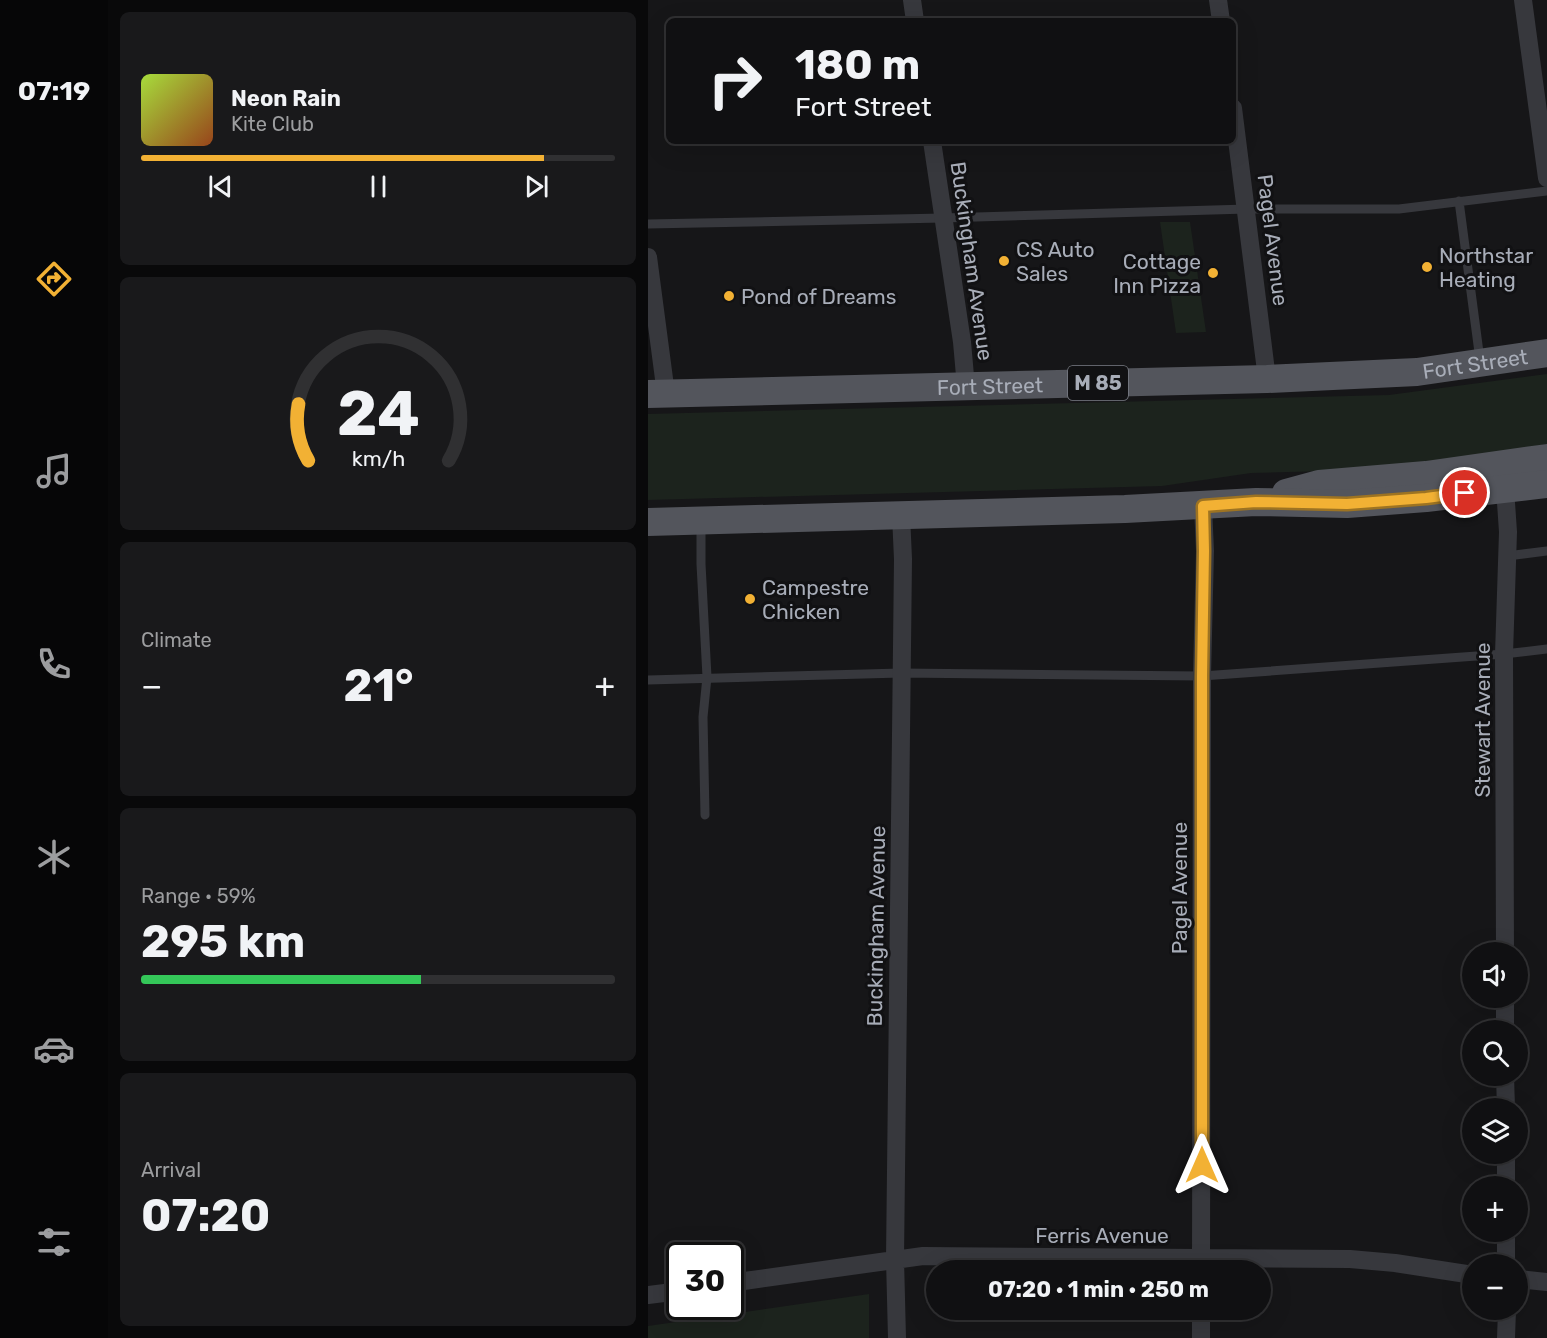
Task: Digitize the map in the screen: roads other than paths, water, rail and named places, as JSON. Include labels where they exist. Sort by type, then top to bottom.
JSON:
[{"type":"main road","name":"Fort Street","points":[[657,394],[1268,379],[1417,372],[1547,353]]},
{"type":"main road","points":[[1256,502],[1319,484],[1426,475],[1547,458]]},
{"type":"main road","points":[[648,522],[1203,506],[1256,502],[1347,504],[1426,498],[1547,484]]},
{"type":"street","points":[[912,0],[915,18]]},
{"type":"street","points":[[1218,0],[1221,18]]},
{"type":"street","points":[[1522,0],[1547,178]]},
{"type":"street","name":"Pagel Avenue","points":[[1236,130],[1268,379]]},
{"type":"street","name":"Buckingham Avenue","points":[[932,144],[962,342],[966,387]]},
{"type":"street","points":[[648,257],[657,394]]},
{"type":"street","name":"Stewart Avenue","points":[[1505,488],[1507,556],[1504,654],[1505,942]]},
{"type":"street","name":"Pagel Avenue","points":[[1201,1260],[1203,506]]},
{"type":"street","name":"Buckingham Avenue","points":[[897,1338],[895,1259],[901,515]]},
{"type":"street","name":"Ferris Avenue","points":[[744,1281],[923,1256],[1047,1260]]},
{"type":"street","name":"Ferris Avenue","points":[[1271,1262],[1350,1259],[1462,1273]]},
{"type":"street","points":[[1528,1281],[1547,1282]]},
{"type":"street","points":[[648,1295],[666,1293]]},
{"type":"street","points":[[1201,1320],[1201,1338]]},
{"type":"street","points":[[1506,1338],[1507,1320]]},
{"type":"lane","points":[[648,224],[1247,209],[1399,209],[1547,191]]},
{"type":"lane","points":[[1459,201],[1480,363]]},
{"type":"lane","points":[[701,521],[707,677],[703,717],[705,814]]},
{"type":"lane","points":[[1507,556],[1547,551]]},
{"type":"lane","points":[[648,680],[901,673],[1202,676],[1547,649]]},
{"type":"place","name":"CS Auto Sales","points":[[1004,261]]},
{"type":"place","name":"Northstar Heating","points":[[1427,267]]},
{"type":"place","name":"Cottage Inn Pizza","points":[[1213,273]]},
{"type":"place","name":"Pond of Dreams","points":[[729,296]]},
{"type":"place","name":"Campestre Chicken","points":[[750,599]]}]
